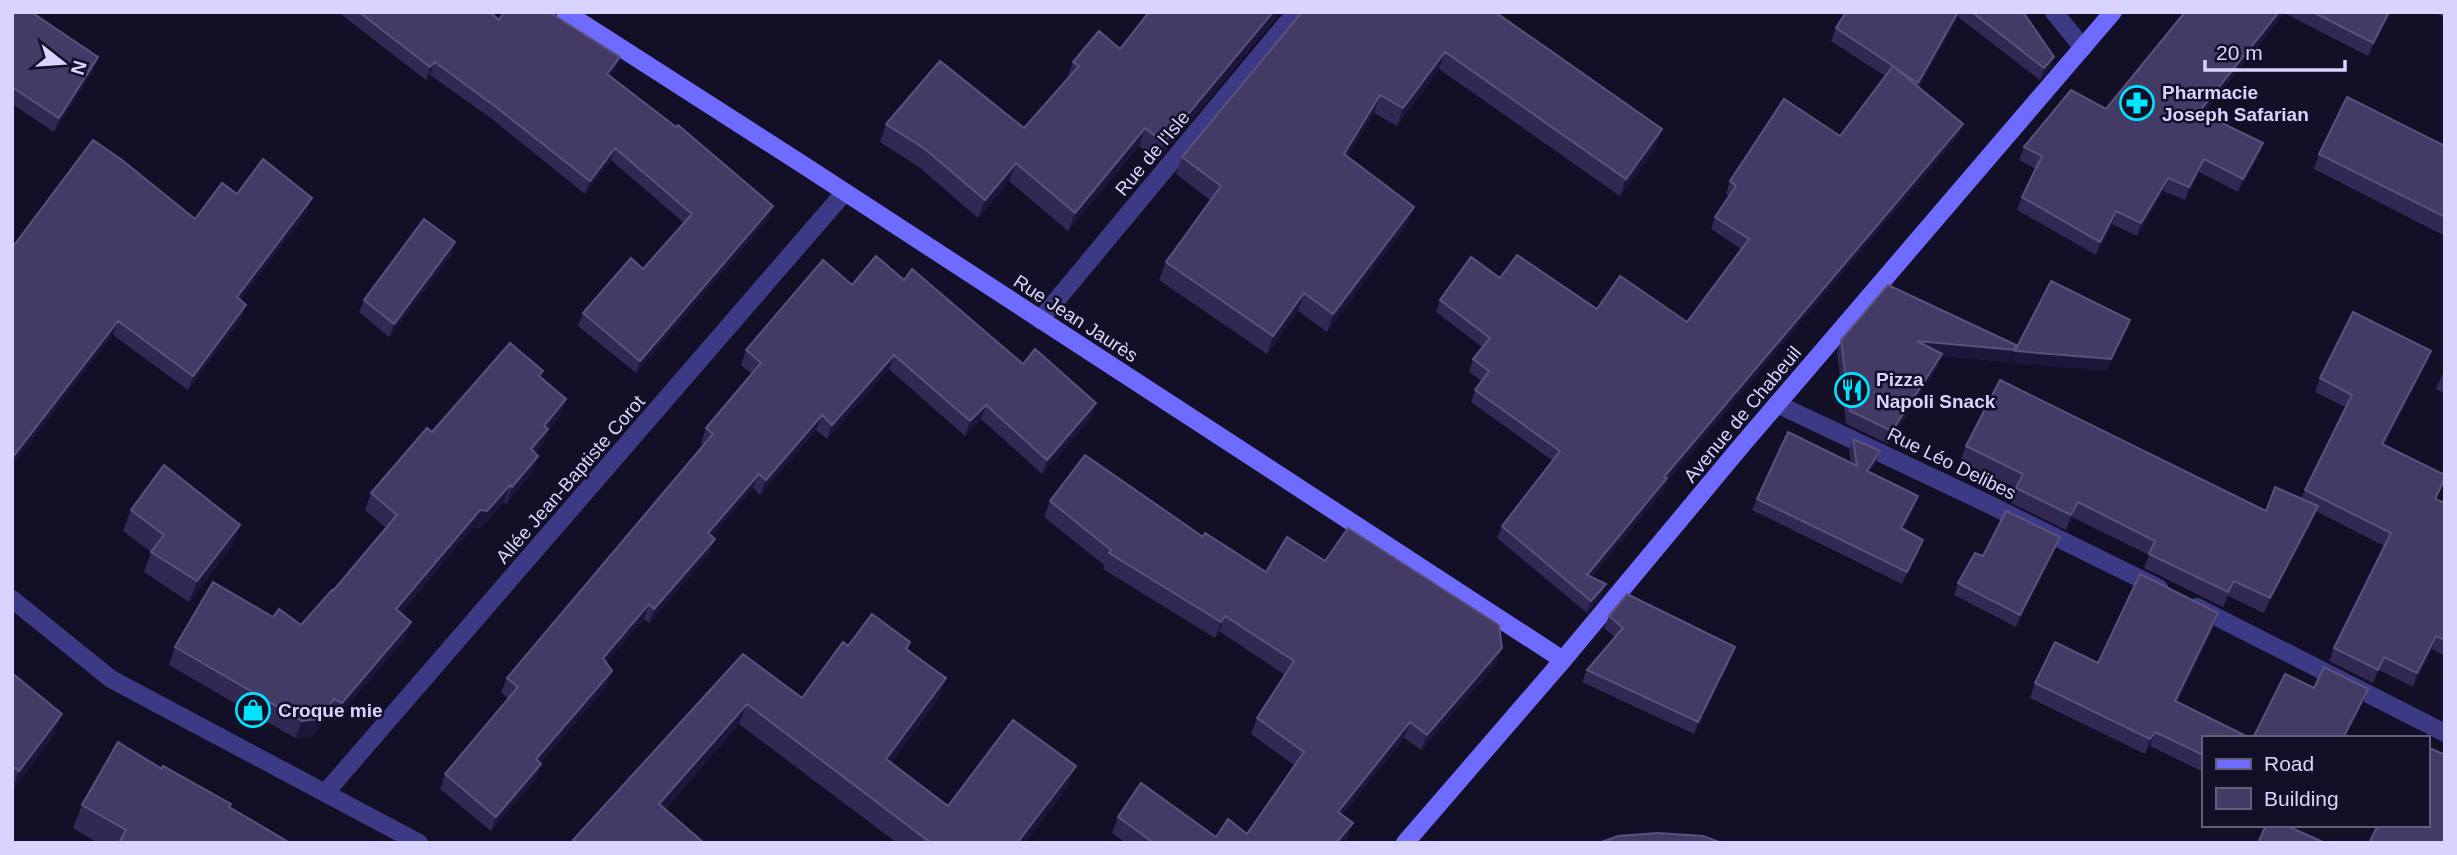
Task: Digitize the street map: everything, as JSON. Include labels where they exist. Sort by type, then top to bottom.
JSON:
[{"type":"street","name":"Rue Jean Jaurès","points":[[565,12],[1563,660]]},
{"type":"street","name":"Rue de l'Isle","points":[[1040,320],[1296,12]]},
{"type":"street","points":[[2054,12],[2083,48]]},
{"type":"street","name":"Avenue de Chabeuil","points":[[1405,843],[2112,12]]},
{"type":"street","name":"Allée Jean-Baptiste Corot","points":[[326,792],[844,193]]},
{"type":"street","name":"Rue Léo Delibes","points":[[1777,404],[1980,500],[2445,733]]},
{"type":"street","points":[[12,600],[111,679],[419,843]]},
{"type":"building","points":[[12,12],[31,12],[98,57],[59,118],[12,87]]},
{"type":"building","points":[[359,12],[490,12],[499,20],[504,12],[549,12],[620,57],[607,74],[676,127],[678,125],[773,206],[640,361],[583,313],[631,258],[643,269],[692,214],[615,148],[590,181],[435,62],[430,67]]},
{"type":"building","points":[[1149,12],[1273,12],[1164,143],[1145,128],[1075,213],[1016,163],[985,200],[925,149],[886,124],[940,61],[1024,128],[1079,66],[1073,62],[1099,31],[1120,49]]},
{"type":"building","points":[[1302,12],[1495,12],[1662,129],[1626,179],[1445,52],[1403,108],[1380,95],[1344,154],[1414,207],[1333,314],[1304,293],[1273,336],[1166,262],[1221,186],[1182,157]]},
{"type":"building","points":[[1846,12],[1958,12],[1918,83],[1894,67],[1963,124],[1664,477],[1667,478],[1587,575],[1606,584],[1591,601],[1502,526],[1560,451],[1475,390],[1489,371],[1473,359],[1490,338],[1440,300],[1471,257],[1500,278],[1517,255],[1597,309],[1620,276],[1687,322],[1749,239],[1715,217],[1736,186],[1730,181],[1784,99],[1840,136],[1893,66],[1836,28]]},
{"type":"building","points":[[1972,12],[2023,12],[2054,57],[2044,68]]},
{"type":"building","points":[[2185,12],[2279,12],[2199,112],[2263,143],[2243,179],[2204,159],[2189,187],[2168,178],[2141,223],[2116,211],[2100,242],[2022,197],[2042,156],[2024,147],[2071,90],[2106,109]]},
{"type":"building","points":[[2313,12],[2389,12],[2373,43]]},
{"type":"building","points":[[2347,97],[2445,146],[2445,217],[2319,154]]},
{"type":"building","points":[[93,140],[195,219],[222,183],[237,194],[263,159],[312,198],[237,297],[246,305],[193,376],[118,321],[12,458],[12,248]]},
{"type":"building","points":[[424,219],[455,242],[394,324],[364,300]]},
{"type":"building","points":[[876,256],[904,280],[912,269],[1023,364],[1035,349],[1096,403],[1047,460],[986,405],[970,421],[894,355],[832,425],[822,415],[766,480],[759,474],[708,533],[715,539],[654,609],[649,604],[603,658],[612,671],[536,759],[541,764],[496,817],[445,774],[518,687],[507,678],[713,434],[706,428],[761,363],[746,350],[823,260],[852,285]]},
{"type":"building","points":[[2051,281],[2130,320],[2111,359],[2015,351]]},
{"type":"building","points":[[1888,285],[2016,345],[2014,350],[1917,341],[1942,354],[1892,431],[1850,411],[1841,340]]},
{"type":"building","points":[[2353,312],[2431,351],[2382,444],[2445,475],[2435,499],[2445,503],[2445,640],[2436,636],[2417,673],[2384,657],[2378,670],[2334,648],[2391,533],[2305,490],[2352,395],[2320,378]]},
{"type":"building","points":[[510,343],[543,371],[539,376],[566,399],[544,426],[548,429],[531,449],[538,456],[487,511],[480,510],[396,609],[411,622],[342,703],[334,699],[319,719],[302,721],[175,647],[213,582],[273,617],[279,609],[301,625],[397,515],[371,493],[427,428],[432,432]]},
{"type":"building","points":[[2000,380],[2266,511],[2275,487],[2318,506],[2270,598],[2234,581],[2228,592],[2149,554],[2155,541],[2078,502],[2071,515],[2016,488],[2023,474],[1966,446]]},
{"type":"building","points":[[1788,432],[1857,466],[1853,439],[1880,451],[1867,471],[1918,496],[1901,528],[1923,540],[1907,572],[1757,499]]},
{"type":"building","points":[[1085,455],[1203,537],[1205,533],[1266,572],[1287,537],[1325,561],[1348,528],[1499,625],[1502,648],[1427,735],[1410,722],[1338,812],[1353,823],[1336,843],[1154,843],[1118,817],[1141,783],[1216,837],[1228,819],[1247,834],[1304,752],[1257,718],[1294,661],[1225,616],[1221,622],[1109,553],[1111,550],[1050,501]]},
{"type":"building","points":[[164,465],[240,525],[197,581],[151,552],[164,535],[131,510]]},
{"type":"building","points":[[2006,511],[2060,537],[2020,615],[1958,583],[1975,553],[1983,556]]},
{"type":"building","points":[[2140,574],[2218,613],[2175,701],[2246,736],[2202,736],[2202,755],[2155,732],[2150,739],[2035,683],[2055,642],[2098,663]]},
{"type":"building","points":[[1627,594],[1735,647],[1698,722],[1587,670],[1623,628],[1609,616]]},
{"type":"building","points":[[872,614],[910,642],[906,649],[946,678],[886,759],[948,806],[1013,720],[1076,766],[1017,843],[931,843],[747,704],[659,804],[704,843],[577,843],[573,840],[743,654],[802,698],[843,642],[848,646]]},
{"type":"building","points":[[2324,667],[2368,689],[2344,736],[2254,736],[2285,674],[2314,688]]},
{"type":"building","points":[[12,673],[62,714],[19,771],[12,766]]},
{"type":"building","points":[[118,742],[162,769],[163,766],[231,804],[229,807],[290,843],[119,843],[126,830],[82,805]]},
{"type":"building","points":[[2429,748],[2445,755],[2445,843],[2369,843],[2377,827],[2429,827]]},
{"type":"building","points":[[2265,827],[2289,827],[2325,843],[2258,843]]},
{"type":"building","points":[[1658,833],[1703,836],[1722,843],[1599,843],[1618,836]]},
{"type":"place","name":"Pharmacie Joseph Safarian","points":[[2137,103]]},
{"type":"place","name":"Pizza Napoli Snack","points":[[1852,390]]},
{"type":"place","name":"Croque mie","points":[[253,710]]}]
